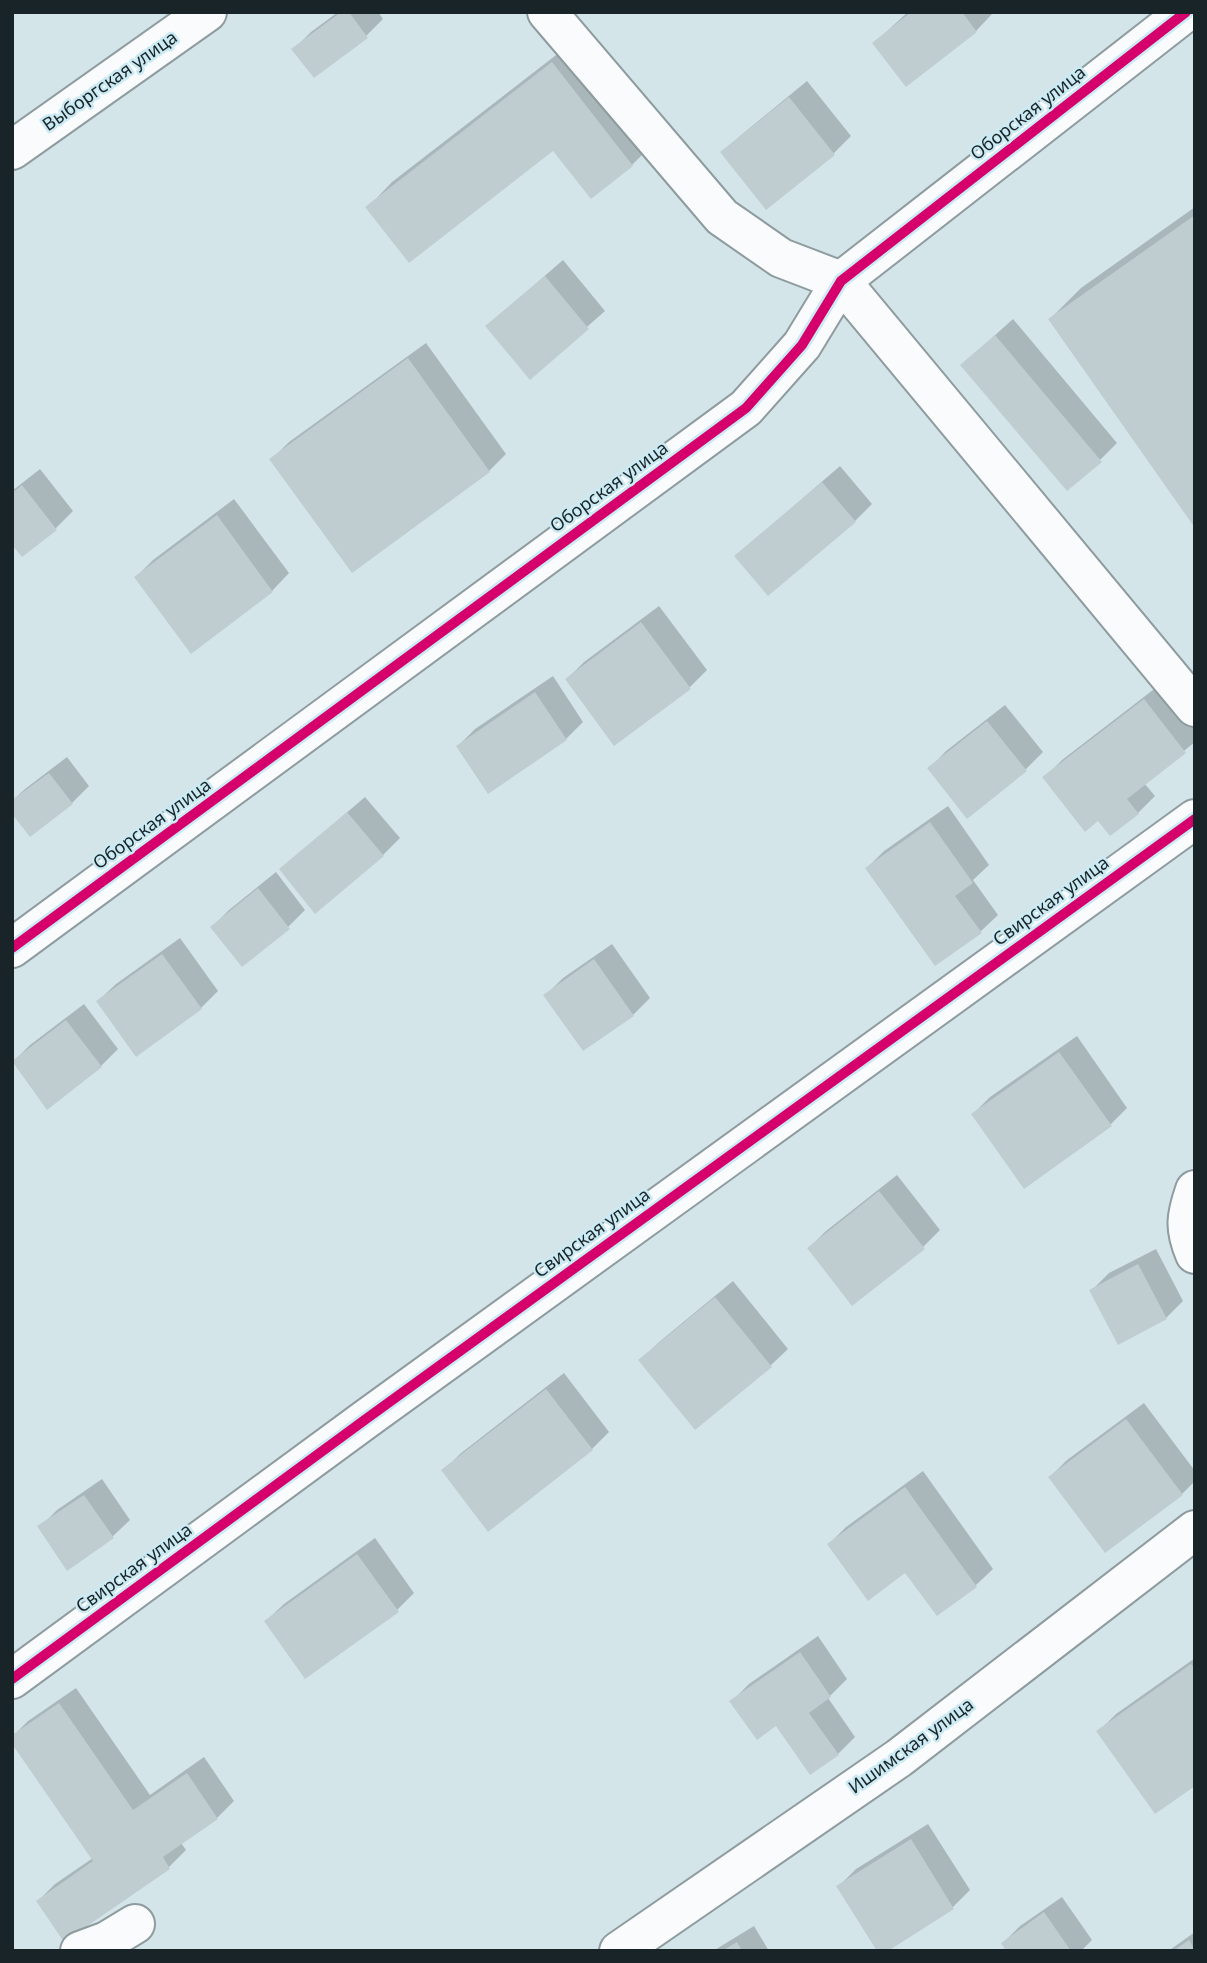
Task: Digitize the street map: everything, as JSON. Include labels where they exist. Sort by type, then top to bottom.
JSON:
[{"type":"street","name":"Выборгская улица","points":[[12,150],[207,12]]},
{"type":"street","points":[[547,12],[722,217],[781,258],[841,281],[1195,707]]},
{"type":"street","name":"Оборская улица","points":[[12,948],[746,408],[802,345],[841,281],[1186,12]]},
{"type":"street","name":"Свирская улица","points":[[12,1679],[377,1410],[1195,819]]},
{"type":"street","points":[[1195,1190],[1187,1212],[1187,1236],[1195,1254]]},
{"type":"street","name":"Ишимская улица","points":[[619,1951],[899,1758],[1195,1530]]},
{"type":"street","points":[[80,1951],[107,1941],[135,1924]]},
{"type":"building","points":[[341,12],[349,12],[368,38],[314,78],[291,49]]},
{"type":"building","points":[[911,12],[962,12],[977,32],[906,87],[872,43]]},
{"type":"building","points":[[552,62],[633,166],[591,199],[553,151],[409,263],[365,207]]},
{"type":"building","points":[[789,97],[835,155],[766,210],[720,152]]},
{"type":"building","points":[[1195,215],[1195,528],[1048,319]]},
{"type":"building","points":[[545,276],[589,329],[530,380],[485,326]]},
{"type":"building","points":[[995,335],[1102,462],[1067,491],[960,365]]},
{"type":"building","points":[[408,358],[490,472],[352,573],[269,459]]},
{"type":"building","points":[[822,482],[856,522],[768,596],[734,556]]},
{"type":"building","points":[[22,485],[57,530],[22,557],[12,545],[12,493]]},
{"type":"building","points":[[217,515],[273,592],[191,654],[134,577]]},
{"type":"building","points":[[641,622],[691,689],[614,746],[565,679]]},
{"type":"building","points":[[535,692],[567,740],[488,794],[456,746]]},
{"type":"building","points":[[1144,699],[1186,753],[1127,799],[1139,814],[1110,836],[1098,821],[1085,832],[1042,777]]},
{"type":"building","points":[[987,721],[1027,771],[967,819],[927,768]]},
{"type":"building","points":[[49,773],[73,804],[30,837],[12,814],[12,800]]},
{"type":"building","points":[[347,812],[384,856],[315,914],[279,869]]},
{"type":"building","points":[[930,822],[973,883],[955,896],[982,933],[935,966],[865,868]]},
{"type":"building","points":[[258,888],[290,929],[242,967],[210,927]]},
{"type":"building","points":[[162,954],[202,1009],[136,1057],[96,1001]]},
{"type":"building","points":[[594,959],[634,1016],[583,1051],[543,995]]},
{"type":"building","points":[[66,1020],[102,1067],[47,1110],[12,1061]]},
{"type":"building","points":[[1059,1052],[1112,1126],[1024,1189],[971,1114]]},
{"type":"building","points":[[879,1191],[925,1249],[852,1306],[807,1248]]},
{"type":"building","points":[[1138,1264],[1167,1319],[1118,1345],[1089,1290]]},
{"type":"building","points":[[715,1297],[772,1367],[695,1430],[638,1360]]},
{"type":"building","points":[[546,1389],[593,1450],[488,1532],[441,1470]]},
{"type":"building","points":[[1126,1419],[1183,1495],[1105,1553],[1048,1477]]},
{"type":"building","points":[[905,1487],[977,1587],[937,1616],[905,1573],[868,1601],[827,1544]]},
{"type":"building","points":[[84,1495],[114,1538],[67,1571],[37,1526]]},
{"type":"building","points":[[357,1554],[399,1612],[305,1679],[264,1621]]},
{"type":"building","points":[[800,1652],[831,1697],[809,1713],[839,1755],[810,1775],[776,1726],[757,1740],[729,1701]]},
{"type":"building","points":[[1191,1664],[1195,1669],[1195,1786],[1155,1814],[1096,1731]]},
{"type":"building","points":[[59,1703],[133,1810],[187,1773],[218,1819],[163,1857],[170,1869],[64,1942],[36,1901],[93,1861],[12,1744],[12,1735]]},
{"type":"building","points":[[911,1839],[954,1909],[888,1951],[877,1951],[836,1886]]},
{"type":"building","points":[[1044,1912],[1071,1951],[1006,1951],[1001,1943]]},
{"type":"building","points":[[1189,1940],[1195,1951],[1173,1951]]},
{"type":"building","points":[[737,1942],[742,1951],[722,1951]]},
{"type":"cycle path","points":[[12,948],[746,408],[802,345],[841,281],[1186,12]]},
{"type":"cycle path","points":[[12,1679],[366,1419],[1195,819]]}]
